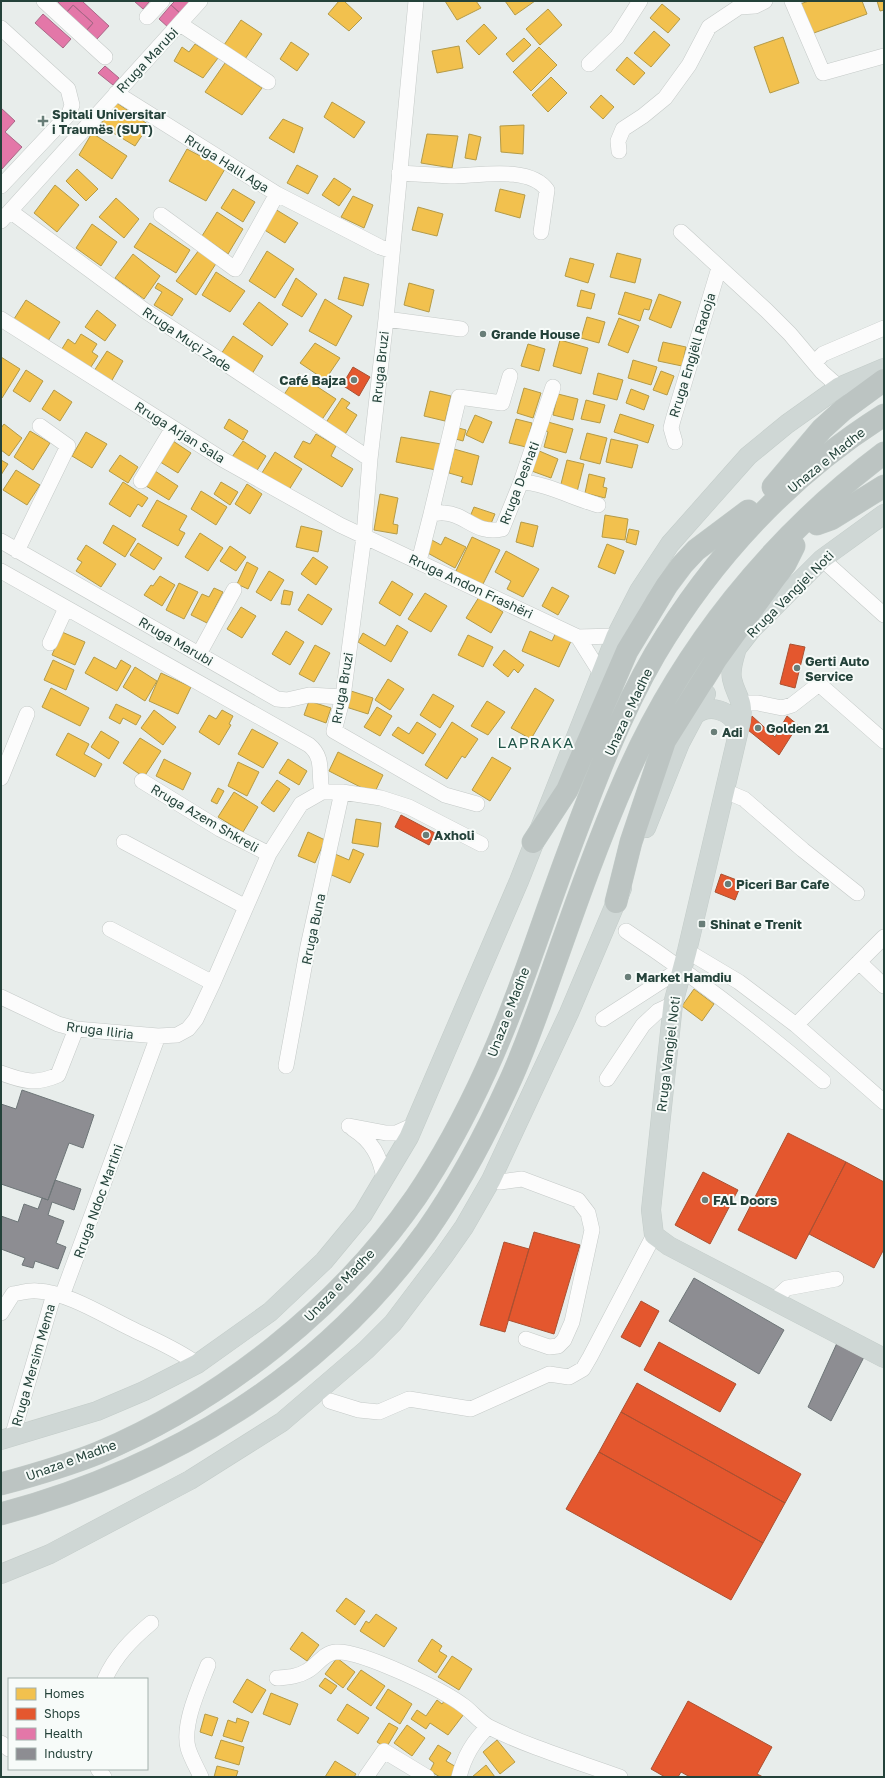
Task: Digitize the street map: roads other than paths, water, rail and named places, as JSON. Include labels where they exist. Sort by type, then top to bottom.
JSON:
[{"type":"highway","points":[[773,487],[822,429],[844,410],[884,380]]},
{"type":"highway","name":"Unaza e Madhe","points":[[1,1484],[61,1467],[109,1448],[170,1416],[220,1386],[268,1351],[313,1314],[354,1272],[396,1222],[413,1200],[445,1150],[487,1068],[581,819],[621,722],[638,686],[656,654],[690,600],[731,547],[754,522],[794,484],[865,428],[884,415]]},
{"type":"highway","points":[[638,686],[650,649],[664,619],[704,562],[748,511],[795,467],[825,445],[844,435],[865,428]]},
{"type":"highway","name":"Unaza e Madhe","points":[[1,1514],[91,1486],[153,1459],[224,1421],[268,1391],[329,1340],[365,1305],[411,1252],[439,1213],[469,1164],[511,1080],[627,775],[659,711],[713,625],[775,550],[821,504],[884,453]]},
{"type":"highway","points":[[684,669],[698,658],[720,635],[758,587],[794,546],[817,524],[884,469]]},
{"type":"highway","points":[[817,524],[831,519],[884,486]]},
{"type":"highway","points":[[533,842],[567,790],[627,651],[667,586],[682,565],[696,550],[748,511]]},
{"type":"highway","points":[[616,902],[630,842],[665,741],[717,658],[785,564],[794,546]]},
{"type":"main road","points":[[6,1438],[97,1411],[144,1391],[197,1364],[270,1312],[324,1261],[363,1214],[414,1125],[519,881],[600,672],[616,636],[639,591],[670,544],[748,456],[788,424],[839,388],[884,368]]},
{"type":"main road","name":"Rruga Vangjel Noti","points":[[1,1574],[50,1554],[190,1480],[282,1422],[366,1350],[393,1322],[443,1257],[464,1226],[491,1180],[570,1013],[666,777],[693,718],[710,687],[752,629],[822,559],[884,514]]},
{"type":"main road","name":"Rruga Vangjel Noti","points":[[654,1235],[651,1210],[673,1004],[725,791],[740,717],[731,673],[737,648]]},
{"type":"main road","points":[[693,718],[701,711],[706,709],[719,710],[733,718],[740,717]]},
{"type":"main road","points":[[654,1235],[669,1246],[884,1358]]},
{"type":"street","points":[[44,1],[105,57]]},
{"type":"street","points":[[147,17],[162,1]]},
{"type":"street","name":"Rruga Marubi","points":[[6,216],[200,1]]},
{"type":"street","name":"Rruga Bruzi","points":[[416,1],[386,319],[370,459],[364,536],[343,697],[334,731],[445,795],[477,804]]},
{"type":"street","points":[[589,64],[617,37],[640,1]]},
{"type":"street","points":[[619,152],[618,141],[623,129],[631,122],[643,116],[665,98],[689,66],[709,27],[739,7],[755,6],[764,1]]},
{"type":"street","points":[[792,1],[822,73],[884,56]]},
{"type":"street","name":"Rruga Marubi","points":[[180,24],[268,82]]},
{"type":"street","points":[[1,28],[68,89],[72,105],[69,114],[1,186]]},
{"type":"street","name":"Rruga Halil Aga","points":[[116,93],[277,194],[380,247],[392,251]]},
{"type":"street","points":[[399,173],[452,176],[504,173],[537,180],[547,190],[541,232]]},
{"type":"street","name":"Rruga Halil Aga","points":[[161,215],[235,269],[277,194]]},
{"type":"street","name":"Rruga Muçi Zade","points":[[6,216],[144,310],[370,459]]},
{"type":"street","points":[[681,232],[766,310],[815,362],[822,372],[839,388]]},
{"type":"street","name":"Rruga Engjëll Radoja","points":[[675,442],[671,428],[673,420],[719,268]]},
{"type":"street","name":"Rruga Arjan Sala","points":[[1,319],[236,467],[340,526],[364,536]]},
{"type":"street","points":[[386,319],[461,329]]},
{"type":"street","points":[[815,362],[823,354],[884,328]]},
{"type":"street","points":[[419,561],[459,397],[502,403],[510,376]]},
{"type":"street","name":"Rruga Deshati","points":[[431,514],[444,513],[455,516],[483,530],[502,529],[521,482],[553,387]]},
{"type":"street","points":[[17,551],[68,446],[40,426]]},
{"type":"street","points":[[141,481],[173,428]]},
{"type":"street","points":[[521,482],[530,482],[578,500],[598,505]]},
{"type":"street","name":"Rruga Andon Frashëri","points":[[364,536],[578,637],[616,636]]},
{"type":"street","name":"Rruga Marubi","points":[[1,541],[277,699],[287,700],[309,695],[343,697]]},
{"type":"street","points":[[822,559],[884,615]]},
{"type":"street","points":[[1,570],[309,745],[316,750],[321,763],[320,781],[322,792],[342,792],[381,798],[409,807],[481,844]]},
{"type":"street","points":[[199,654],[234,590]]},
{"type":"street","points":[[50,643],[66,608]]},
{"type":"street","points":[[578,637],[600,672]]},
{"type":"street","points":[[740,717],[758,703],[782,708],[792,705],[819,684],[884,741]]},
{"type":"street","points":[[1,778],[27,714]]},
{"type":"street","name":"Rruga Azem Shkreli","points":[[142,781],[220,829],[269,854]]},
{"type":"street","points":[[725,791],[744,799],[803,850],[857,893]]},
{"type":"street","name":"Rruga Azem Shkreli","points":[[158,1036],[177,1035],[188,1029],[196,1019],[269,854],[301,804],[322,792]]},
{"type":"street","name":"Rruga Buna","points":[[286,1066],[308,946],[342,792]]},
{"type":"street","points":[[124,842],[246,907]]},
{"type":"street","points":[[110,928],[213,983]]},
{"type":"street","points":[[626,931],[684,959],[739,982],[796,1025],[884,1102]]},
{"type":"street","points":[[796,1025],[884,937]]},
{"type":"street","points":[[603,1019],[684,959]]},
{"type":"street","points":[[684,959],[823,1081]]},
{"type":"street","points":[[859,962],[884,986]]},
{"type":"street","name":"Rruga Iliria","points":[[1,997],[58,1024],[76,1029],[158,1036]]},
{"type":"street","points":[[607,1079],[643,1025],[658,1011],[673,1004]]},
{"type":"street","points":[[1,1073],[23,1081],[44,1081],[58,1075],[76,1029]]},
{"type":"street","name":"Rruga Ndoc Martini","points":[[58,1295],[158,1036]]},
{"type":"street","points":[[384,1178],[378,1155],[372,1144],[349,1126],[386,1134],[396,1133],[414,1125]]},
{"type":"street","points":[[500,1182],[522,1179],[578,1200],[588,1213],[592,1230],[572,1322],[564,1340],[558,1346],[549,1347],[526,1339]]},
{"type":"street","points":[[330,1401],[359,1410],[379,1412],[409,1399],[471,1409],[549,1374],[569,1377],[583,1369],[654,1235]]},
{"type":"street","points":[[773,1301],[787,1288],[836,1279]]},
{"type":"street","points":[[1,1314],[13,1294],[37,1291],[58,1295],[186,1356],[197,1364]]},
{"type":"street","name":"Rruga Mersim Mema","points":[[6,1438],[58,1295]]},
{"type":"street","points":[[105,1678],[111,1665],[131,1640],[151,1623]]},
{"type":"street","points":[[278,1678],[297,1676],[308,1671],[325,1656],[335,1652],[351,1653],[378,1663],[438,1690],[464,1706],[488,1726],[615,1776]]},
{"type":"street","points":[[201,1777],[188,1749],[186,1734],[195,1699],[208,1665]]},
{"type":"street","points":[[459,1777],[463,1762],[476,1738],[488,1726]]},
{"type":"street","points":[[366,1777],[384,1751],[427,1777]]},
{"type":"place","name":"Spitali Universitar i Traumës (SUT)","points":[[43,121]]},
{"type":"place","name":"Grande House","points":[[483,334]]},
{"type":"place","name":"Café Bajza","points":[[354,380]]},
{"type":"place","name":"Gerti Auto Service","points":[[797,668]]},
{"type":"place","name":"Golden 21","points":[[758,728]]},
{"type":"place","name":"Adi","points":[[714,732]]},
{"type":"place","name":"Axholi","points":[[426,835]]},
{"type":"place","name":"Piceri Bar Cafe","points":[[728,884]]},
{"type":"place","name":"Shinat e Trenit","points":[[702,924]]},
{"type":"place","name":"Market Hamdiu","points":[[628,977]]},
{"type":"place","name":"FAL Doors","points":[[705,1200]]},
{"type":"district","name":"LAPRAKA","points":[[536,743]]}]
